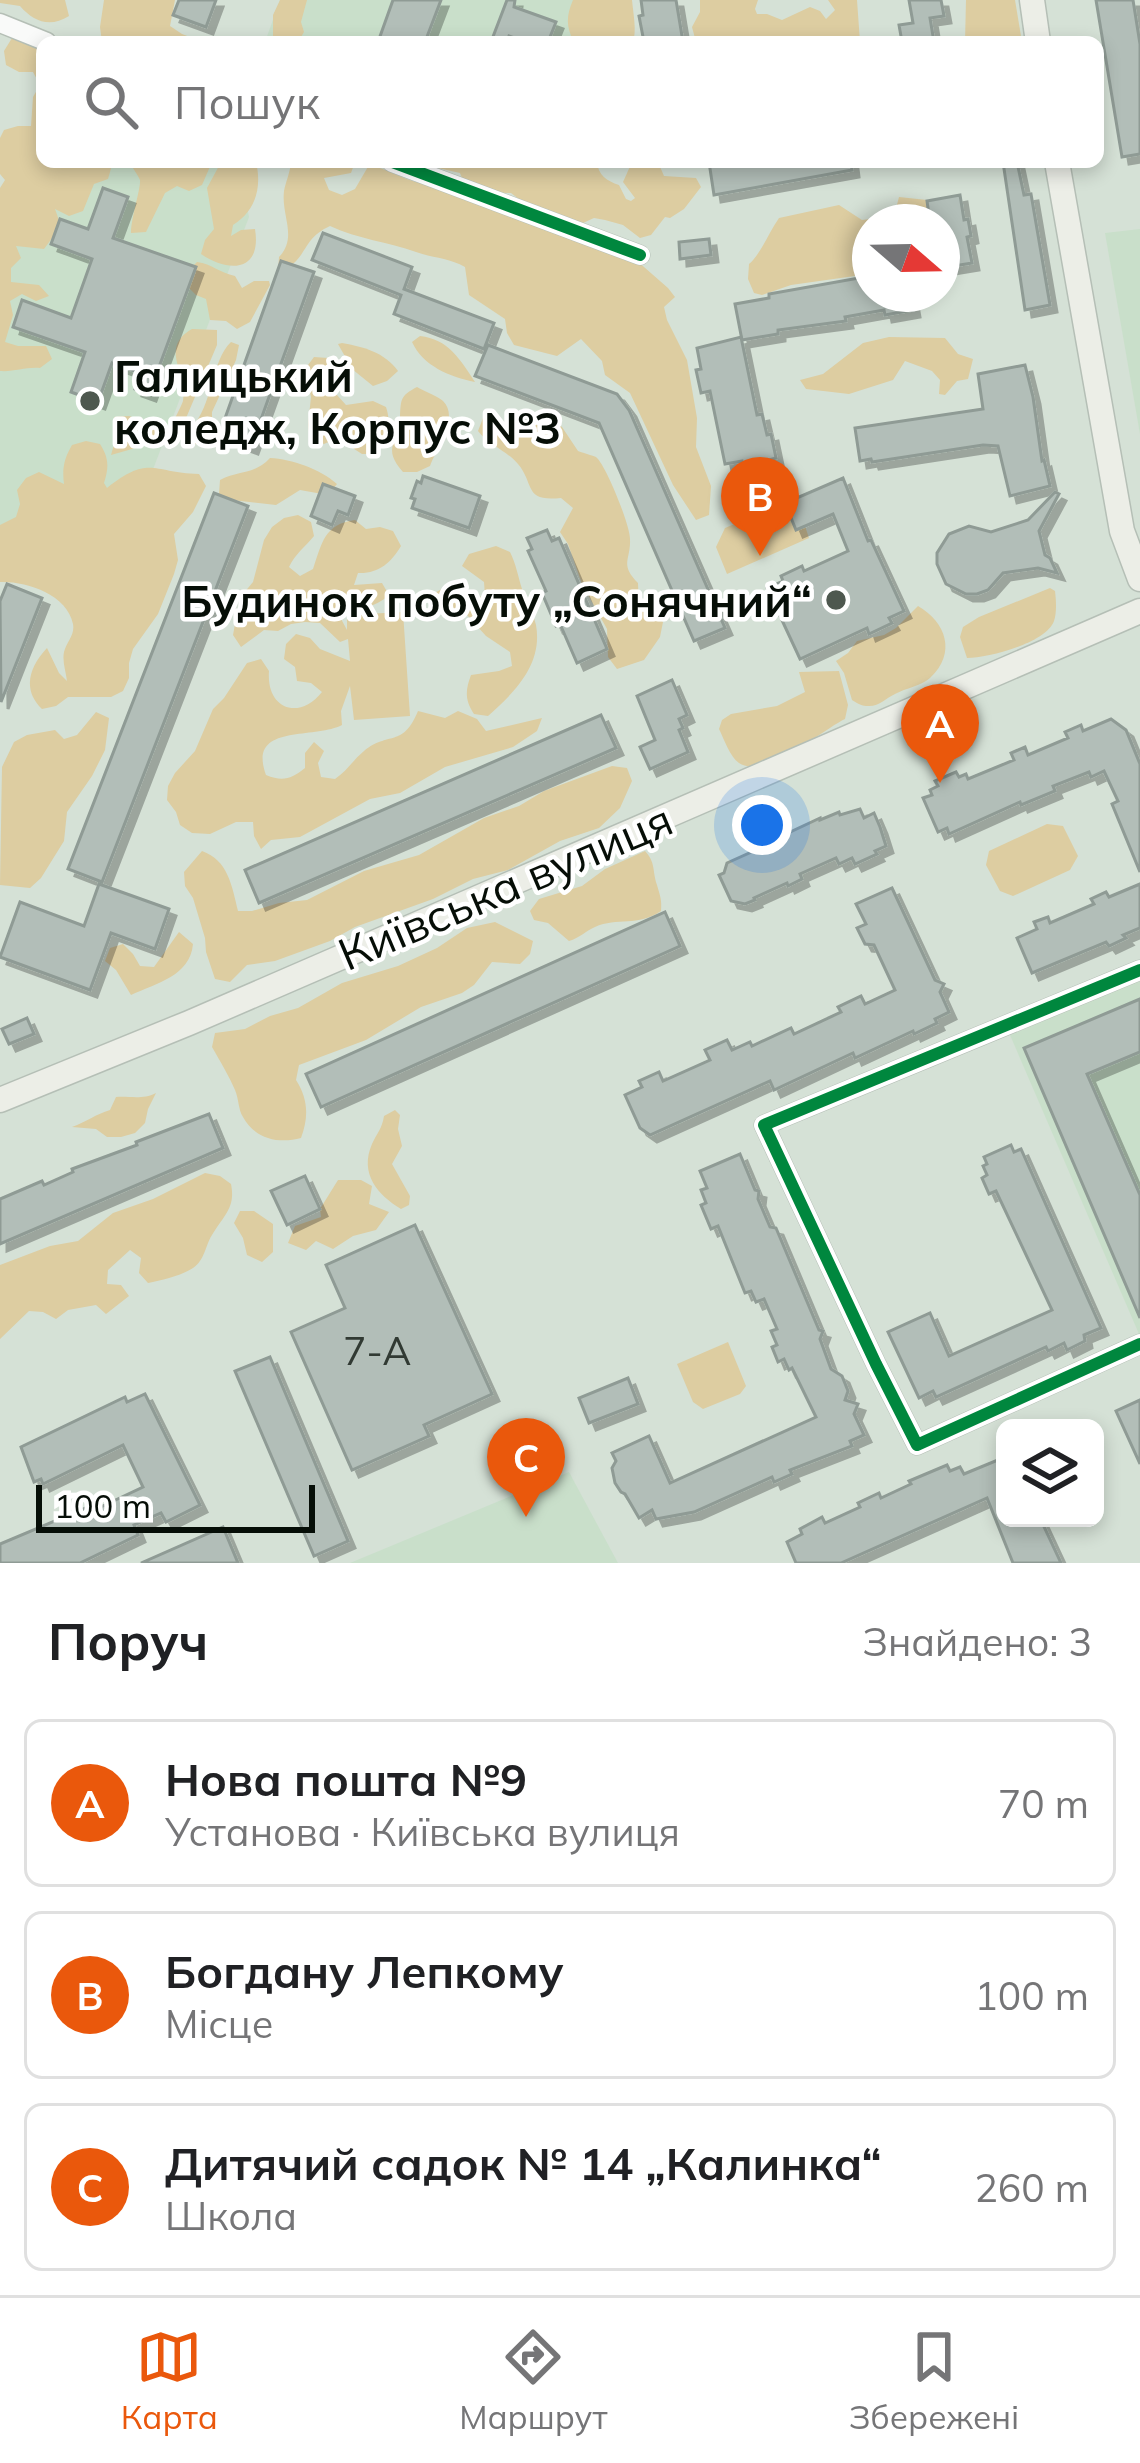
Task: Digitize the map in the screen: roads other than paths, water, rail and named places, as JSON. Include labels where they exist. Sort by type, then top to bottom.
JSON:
[{"type":"main road","points":[[1032,0],[1037,36]]},
{"type":"main road","points":[[1058,168],[1122,531],[1140,579]]},
{"type":"main road","name":"Київська вулиця","points":[[0,1100],[1140,611]]},
{"type":"street","points":[[0,23],[36,38]]},
{"type":"street","points":[[408,168],[640,255]]},
{"type":"street","points":[[1140,970],[764,1125],[917,1445],[1140,1344]]},
{"type":"place","name":"Галицький коледж, Корпус №3","points":[[90,401]]},
{"type":"place","name":"Богдану Лепкому","points":[[760,556]]},
{"type":"place","name":"Будинок побуту „Сонячний“","points":[[836,600]]},
{"type":"place","name":"Нова пошта №9","points":[[940,783]]},
{"type":"place","name":"Дитячий садок № 14 „Калинка“","points":[[526,1517]]}]
